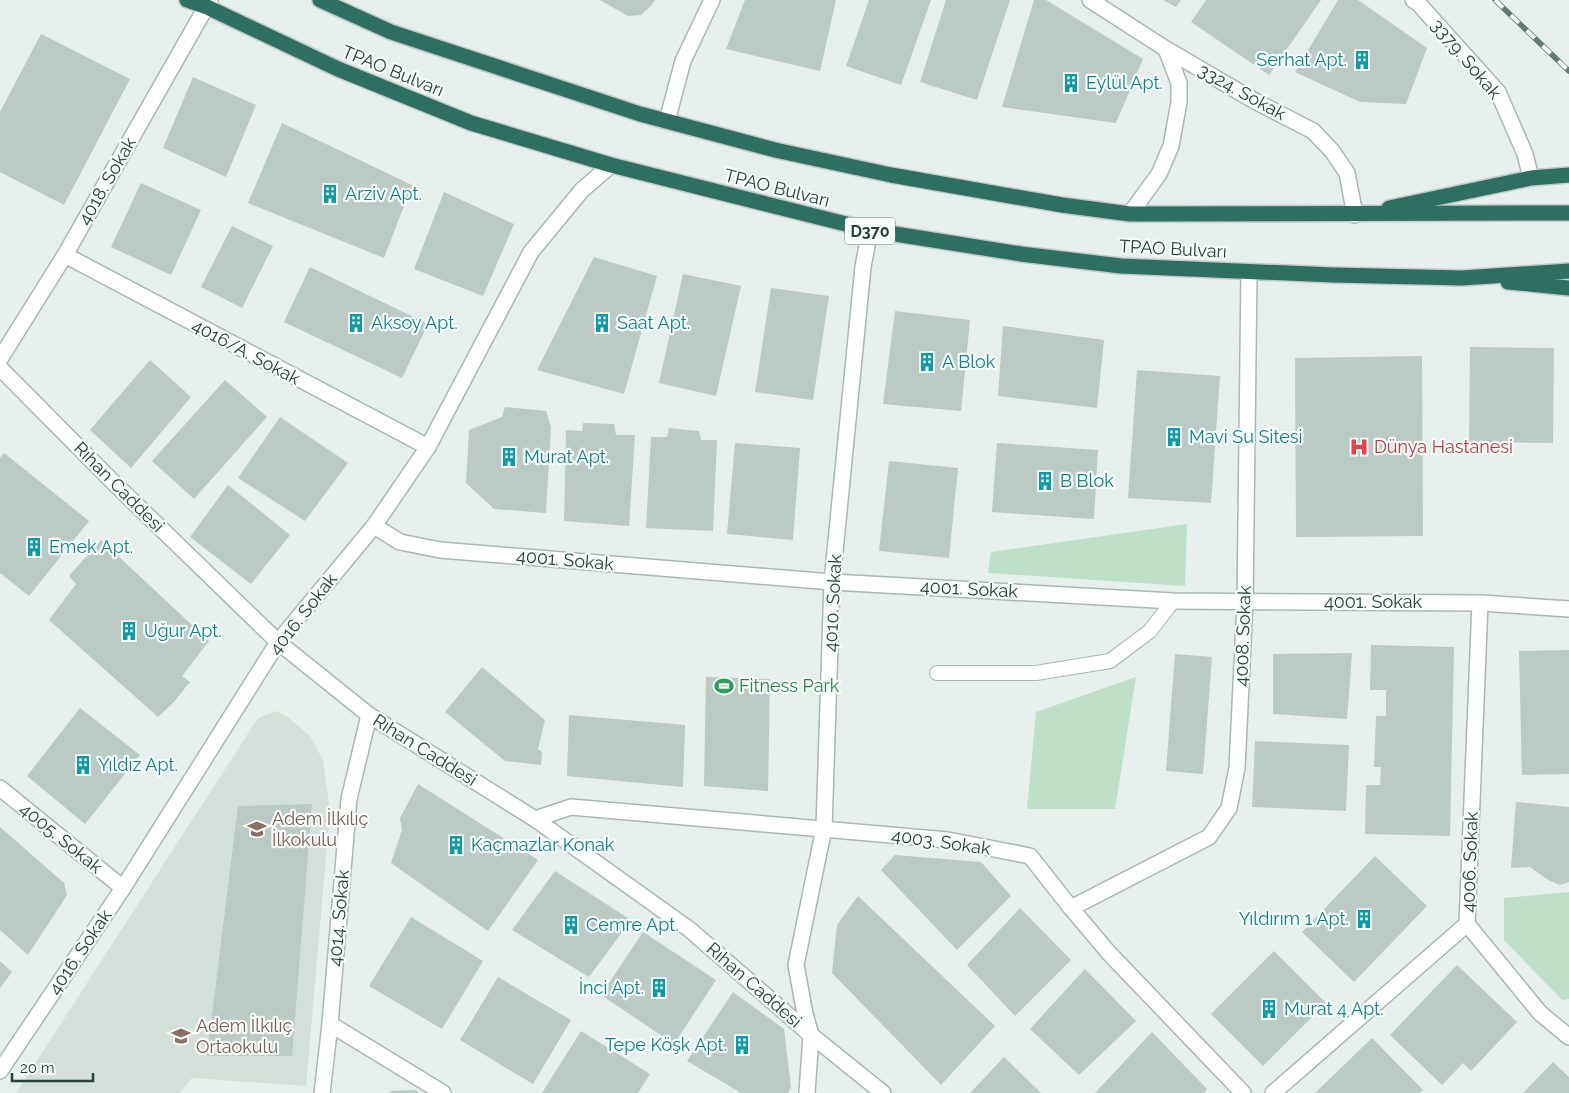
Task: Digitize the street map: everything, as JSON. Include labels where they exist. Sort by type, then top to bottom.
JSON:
[{"type":"highway","name":"TPAO Bulvarı","points":[[188,0],[209,4],[338,69],[472,123],[611,165],[870,230],[1021,254],[1121,266],[1462,278],[1569,271]]},
{"type":"highway","name":"TPAO Bulvarı","points":[[320,0],[391,32],[640,114],[775,150],[891,175],[1062,205],[1130,214],[1355,215],[1569,213]]},
{"type":"highway","points":[[1355,215],[1531,178],[1569,175]]},
{"type":"highway","points":[[1462,278],[1569,288]]},
{"type":"street","points":[[667,121],[683,61],[712,0]]},
{"type":"street","name":"3324. Sokak","points":[[1090,0],[1166,50],[1253,100],[1313,131],[1332,151],[1347,173],[1355,215]]},
{"type":"street","name":"3379. Sokak","points":[[1413,0],[1418,3],[1498,92],[1525,154],[1531,178]]},
{"type":"street","name":"4018. Sokak","points":[[0,359],[65,255],[209,4]]},
{"type":"street","points":[[1130,214],[1159,174],[1171,146],[1179,102],[1179,84],[1166,50]]},
{"type":"street","name":"4016. Sokak","points":[[0,1071],[123,888],[278,642],[374,526],[428,447],[531,252],[582,190],[611,165]]},
{"type":"street","name":"4010. Sokak","points":[[807,1093],[811,1035],[796,966],[824,828],[832,582],[864,267],[870,230]]},
{"type":"street","name":"4016/A. Sokak","points":[[65,255],[428,447]]},
{"type":"street","name":"4008. Sokak","points":[[1071,908],[1209,837],[1229,808],[1237,768],[1245,602],[1249,272]]},
{"type":"street","name":"Rıhan Caddesi","points":[[0,368],[114,483],[278,642],[370,715],[536,819],[689,929],[811,1035],[883,1093]]},
{"type":"street","name":"4001. Sokak","points":[[374,526],[400,542],[440,550],[832,582],[1173,601],[1480,603],[1569,609]]},
{"type":"street","name":"4006. Sokak","points":[[1273,1093],[1467,924],[1480,603]]},
{"type":"street","name":"4014. Sokak","points":[[322,1093],[330,1024],[349,799],[370,715]]},
{"type":"street","name":"4005. Sokak","points":[[0,788],[123,888]]},
{"type":"street","name":"4003. Sokak","points":[[536,819],[571,806],[948,840],[1030,856],[1108,952],[1243,1093]]},
{"type":"street","points":[[1467,924],[1540,1013],[1569,1037]]},
{"type":"street","points":[[330,1024],[442,1093]]},
{"type":"lane","points":[[937,673],[1036,673],[1110,661],[1150,631],[1173,601]]},
{"type":"shaded area","points":[[276,711],[289,718],[310,736],[323,760],[330,811],[306,1086],[192,1078],[180,1093],[16,1093],[258,718]]},
{"type":"green space","points":[[1187,524],[1185,586],[988,573],[991,552]]},
{"type":"green space","points":[[1136,677],[1115,809],[1027,809],[1036,712]]},
{"type":"green space","points":[[1569,892],[1569,999],[1562,1000],[1504,940],[1504,898]]},
{"type":"building","points":[[600,0],[655,0],[641,15],[628,16]]},
{"type":"building","points":[[745,0],[836,0],[820,71],[726,49]]},
{"type":"building","points":[[869,0],[931,0],[901,85],[846,66]]},
{"type":"building","points":[[946,0],[1010,0],[977,100],[920,82]]},
{"type":"building","name":"Eylül Apt.","points":[[1034,0],[1046,0],[1143,59],[1116,123],[1002,107]]},
{"type":"building","points":[[1163,0],[1181,0],[1176,7]]},
{"type":"building","points":[[1206,0],[1321,0],[1269,75],[1191,22]]},
{"type":"building","name":"Serhat Apt.","points":[[1338,0],[1358,0],[1427,48],[1406,104],[1360,102],[1295,72]]},
{"type":"building","points":[[41,34],[130,79],[64,205],[0,172],[0,112]]},
{"type":"building","points":[[193,77],[256,105],[226,177],[163,148]]},
{"type":"building","name":"Arziv Apt.","points":[[282,123],[412,185],[384,258],[248,203]]},
{"type":"building","points":[[141,183],[201,210],[171,275],[111,247]]},
{"type":"building","points":[[444,192],[514,224],[483,296],[414,269]]},
{"type":"building","points":[[232,226],[273,246],[242,308],[201,287]]},
{"type":"building","name":"Saat Apt.","points":[[594,257],[657,276],[624,394],[537,370]]},
{"type":"building","name":"Aksoy Apt.","points":[[310,267],[428,324],[402,378],[284,322]]},
{"type":"building","points":[[683,274],[741,286],[716,396],[659,383]]},
{"type":"building","points":[[771,288],[829,296],[813,400],[755,392]]},
{"type":"building","name":"A Blok","points":[[895,311],[970,320],[961,411],[883,404]]},
{"type":"building","name":"A Blok","points":[[1003,326],[1104,340],[1097,408],[998,396]]},
{"type":"building","points":[[1470,347],[1554,348],[1553,443],[1469,442]]},
{"type":"building","name":"Dünya Hastanesi","points":[[1422,356],[1423,536],[1296,537],[1295,358]]},
{"type":"building","points":[[150,360],[191,397],[131,468],[90,430]]},
{"type":"building","name":"Mavi Su Sitesi","points":[[1137,370],[1220,376],[1211,503],[1128,498]]},
{"type":"building","points":[[225,380],[267,417],[194,499],[152,461]]},
{"type":"building","name":"Murat Apt.","points":[[505,407],[546,411],[551,427],[546,513],[494,509],[466,483],[469,430],[502,417]]},
{"type":"building","points":[[280,417],[348,463],[305,521],[238,478]]},
{"type":"building","points":[[583,423],[614,424],[616,435],[635,435],[629,526],[564,521],[566,430],[582,431]]},
{"type":"building","points":[[669,428],[699,431],[701,440],[717,440],[713,531],[646,528],[651,437],[667,437]]},
{"type":"building","points":[[735,443],[800,448],[793,540],[727,534]]},
{"type":"building","name":"B Blok","points":[[997,443],[1098,450],[1094,519],[992,512]]},
{"type":"building","name":"Emek Apt.","points":[[4,453],[89,521],[29,596],[0,573],[0,458]]},
{"type":"building","points":[[889,461],[958,468],[949,558],[879,551]]},
{"type":"building","points":[[228,485],[290,535],[251,584],[190,537]]},
{"type":"building","name":"Uğur Apt.","points":[[101,540],[209,641],[182,676],[190,682],[173,703],[158,717],[49,620],[76,584],[69,576]]},
{"type":"building","points":[[1371,645],[1454,647],[1450,836],[1365,834],[1366,785],[1380,785],[1381,767],[1374,767],[1376,716],[1386,716],[1386,690],[1370,690]]},
{"type":"building","points":[[1569,650],[1569,774],[1522,775],[1519,651]]},
{"type":"building","points":[[1352,653],[1347,719],[1273,714],[1273,654]]},
{"type":"building","points":[[1175,654],[1212,657],[1203,774],[1166,771]]},
{"type":"building","points":[[482,667],[545,720],[538,749],[542,752],[541,765],[505,761],[445,712]]},
{"type":"building","points":[[706,677],[770,679],[768,791],[704,786]]},
{"type":"building","name":"Yıldız Apt.","points":[[80,708],[140,755],[85,824],[27,776]]},
{"type":"building","points":[[569,715],[685,725],[683,787],[567,776]]},
{"type":"building","points":[[1255,741],[1349,745],[1346,811],[1252,807]]},
{"type":"building","name":"Kaçmazlar Konak","points":[[418,784],[538,860],[488,931],[391,863],[402,830],[400,818]]},
{"type":"building","points":[[1516,802],[1569,807],[1569,882],[1560,885],[1548,880],[1530,867],[1511,868]]},
{"type":"building","points":[[312,804],[292,1056],[207,1056],[238,806]]},
{"type":"building","points":[[0,827],[64,883],[67,895],[28,955],[0,930]]},
{"type":"building","points":[[895,855],[981,862],[1011,896],[957,950],[881,870]]},
{"type":"building","name":"Yıldırım 1 Apt.","points":[[1375,856],[1427,906],[1354,982],[1302,932]]},
{"type":"building","name":"Cemre Apt.","points":[[555,871],[631,920],[589,977],[512,930]]},
{"type":"building","points":[[858,896],[995,1026],[941,1085],[832,973],[837,925]]},
{"type":"building","points":[[1020,908],[1071,960],[1015,1016],[967,965]]},
{"type":"building","points":[[411,917],[483,961],[442,1029],[369,986]]},
{"type":"building","name":"İnci Apt.","points":[[643,932],[716,980],[674,1044],[601,995]]},
{"type":"building","name":"Murat 4 Apt.","points":[[1274,951],[1326,1003],[1263,1066],[1211,1014]]},
{"type":"building","points":[[0,961],[12,972],[0,988]]},
{"type":"building","points":[[1457,965],[1517,1022],[1471,1071],[1463,1063],[1442,1085],[1390,1035]]},
{"type":"building","points":[[1085,969],[1136,1021],[1079,1075],[1030,1029]]},
{"type":"building","points":[[498,977],[571,1020],[533,1084],[460,1040]]},
{"type":"building","name":"Tepe Köşk Apt.","points":[[733,992],[784,1029],[791,1087],[788,1093],[741,1093],[687,1061]]},
{"type":"building","points":[[581,1031],[650,1074],[638,1093],[542,1093]]},
{"type":"building","points":[[1152,1032],[1207,1089],[1204,1093],[1095,1093]]},
{"type":"building","points":[[1372,1038],[1423,1090],[1419,1093],[1315,1093]]},
{"type":"building","points":[[1004,1057],[1041,1093],[970,1093]]},
{"type":"building","points":[[1553,1062],[1569,1077],[1569,1093],[1523,1093]]},
{"type":"building","points":[[416,1090],[419,1093],[389,1093],[392,1091]]},
{"type":"railway","points":[[1495,0],[1569,71]]},
{"type":"place","name":"Serhat Apt.","points":[[1362,60]]},
{"type":"place","name":"Eylül Apt.","points":[[1071,83]]},
{"type":"place","name":"Arziv Apt.","points":[[330,194]]},
{"type":"place","name":"Aksoy Apt.","points":[[356,323]]},
{"type":"place","name":"Saat Apt.","points":[[602,323]]},
{"type":"place","name":"A Blok","points":[[927,362]]},
{"type":"place","name":"Mavi Su Sitesi","points":[[1174,437]]},
{"type":"place","name":"Dünya Hastanesi","points":[[1359,447]]},
{"type":"place","name":"Murat Apt.","points":[[509,457]]},
{"type":"place","name":"B Blok","points":[[1045,481]]},
{"type":"place","name":"Emek Apt.","points":[[34,547]]},
{"type":"place","name":"Uğur Apt.","points":[[129,631]]},
{"type":"place","name":"Fitness Park","points":[[724,686]]},
{"type":"place","name":"Yıldız Apt.","points":[[83,765]]},
{"type":"place","name":"Adem İlkılıç İlkokulu","points":[[257,829]]},
{"type":"place","name":"Kaçmazlar Konak","points":[[456,845]]},
{"type":"place","name":"Yıldırım 1 Apt.","points":[[1364,919]]},
{"type":"place","name":"Cemre Apt.","points":[[571,925]]},
{"type":"place","name":"İnci Apt.","points":[[659,988]]},
{"type":"place","name":"Murat 4 Apt.","points":[[1269,1009]]},
{"type":"place","name":"Adem İlkılıç Ortaokulu","points":[[181,1036]]},
{"type":"place","name":"Tepe Köşk Apt.","points":[[742,1045]]}]
